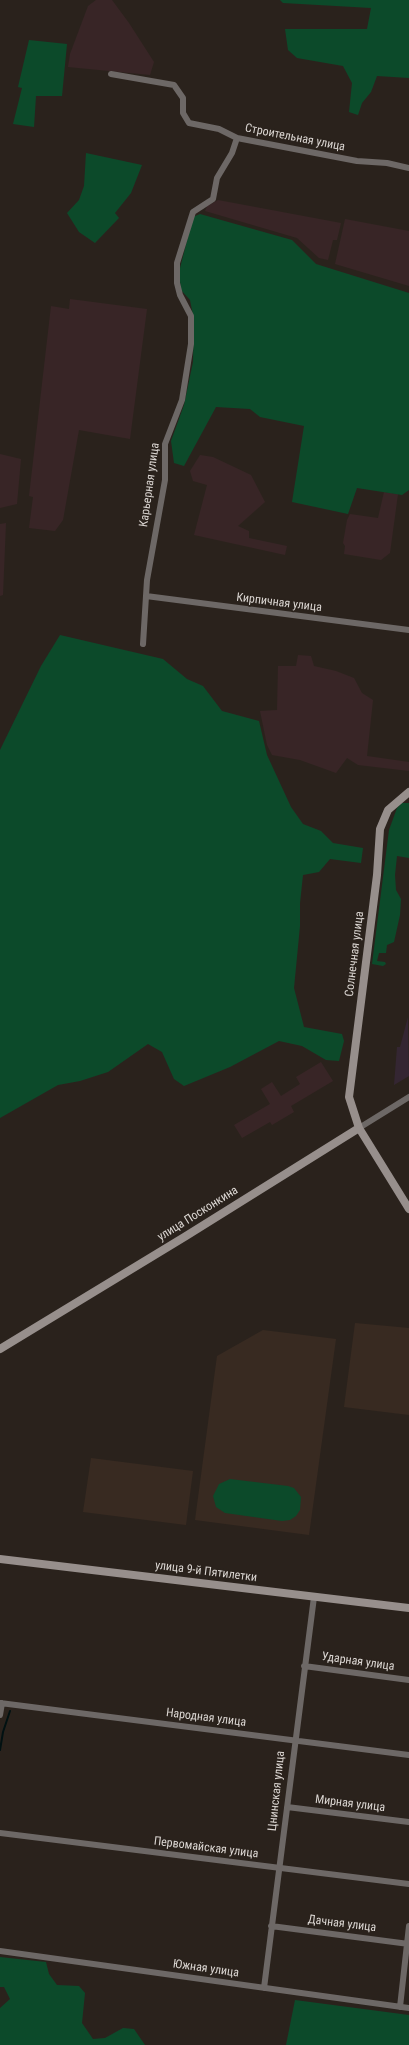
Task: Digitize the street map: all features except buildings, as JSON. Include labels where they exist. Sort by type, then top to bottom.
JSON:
[{"type":"street","name":"Строительная улица","points":[[111,74],[174,85],[183,98],[183,113],[189,123],[219,129],[237,138],[357,161],[388,163],[409,168]]},
{"type":"street","name":"Карьерная улица","points":[[143,644],[147,580],[164,480],[165,444],[182,400],[191,344],[191,316],[180,295],[177,283],[177,263],[193,212],[213,199],[217,178],[232,153],[237,138]]},
{"type":"street","name":"Кирпичная улица","points":[[146,596],[409,630]]},
{"type":"street","name":"Солнечная улица","points":[[409,792],[388,810],[380,829],[378,869],[349,1097],[359,1128],[409,1209]]},
{"type":"street","name":"улица Посконкина","points":[[0,1349],[409,1098]]},
{"type":"street","name":"улица 9-й Пятилетки","points":[[0,1558],[409,1608]]},
{"type":"street","name":"Цнинская улица","points":[[264,1988],[294,1740],[314,1597]]},
{"type":"street","name":"Ударная улица","points":[[304,1666],[409,1680]]},
{"type":"street","name":"Народная улица","points":[[1,1703],[409,1755]]},
{"type":"street","points":[[0,1715],[1,1703]]},
{"type":"street","name":"Мирная улица","points":[[287,1807],[409,1822]]},
{"type":"street","name":"Первомайская улица","points":[[0,1833],[409,1884]]},
{"type":"street","name":"Дачная улица","points":[[271,1926],[408,1943]]},
{"type":"street","points":[[400,2006],[409,1926]]},
{"type":"street","name":"Южная улица","points":[[0,1951],[409,2008]]},
{"type":"shaded area","points":[[96,0],[112,0],[129,23],[154,62],[150,75],[68,67],[70,54],[88,6]]},
{"type":"shaded area","points":[[218,200],[341,223],[337,240],[333,240],[328,260],[319,258],[297,238],[205,211],[207,206]]},
{"type":"shaded area","points":[[345,219],[409,231],[409,286],[335,264]]},
{"type":"shaded area","points":[[70,299],[147,309],[130,439],[79,430],[63,520],[55,531],[29,528],[33,497],[29,496],[51,306],[69,309]]},
{"type":"shaded area","points":[[0,454],[21,459],[17,504],[0,508]]},
{"type":"shaded area","points":[[200,455],[213,457],[251,475],[265,502],[238,526],[249,531],[249,538],[287,546],[285,555],[194,535],[207,485],[193,481],[190,471]]},
{"type":"shaded area","points":[[384,492],[398,494],[390,553],[381,560],[344,554],[345,546],[343,543],[347,520],[350,514],[378,518]]},
{"type":"shaded area","points":[[6,523],[3,595],[0,596],[0,524]]},
{"type":"shaded area","points":[[298,655],[311,656],[314,666],[336,671],[354,678],[362,693],[373,700],[367,756],[409,762],[409,771],[358,765],[347,758],[336,773],[300,760],[272,755],[267,745],[260,711],[277,710],[278,666],[296,666]]},
{"type":"shaded area","points":[[408,1017],[409,1076],[394,1085],[397,1047],[400,1047]]},
{"type":"shaded area","points":[[321,1062],[333,1081],[291,1106],[294,1112],[272,1125],[270,1122],[242,1138],[234,1125],[270,1104],[261,1089],[272,1082],[281,1096],[300,1084],[296,1077]]},
{"type":"shaded area","points":[[355,1323],[409,1328],[409,1415],[344,1407]]},
{"type":"shaded area","points":[[263,1330],[336,1339],[309,1535],[195,1520],[217,1356]]},
{"type":"shaded area","points":[[91,1458],[193,1471],[186,1525],[83,1512]]},
{"type":"green space","points":[[280,0],[409,0],[409,78],[377,76],[371,92],[362,103],[358,115],[349,112],[352,83],[343,66],[297,58],[288,50],[285,29],[367,29],[371,8],[283,3]]},
{"type":"green space","points":[[29,40],[67,44],[62,96],[36,96],[34,127],[13,124],[22,88],[18,87]]},
{"type":"green space","points":[[86,153],[142,165],[131,193],[115,213],[119,218],[95,243],[79,232],[67,213],[79,200],[84,186]]},
{"type":"green space","points":[[200,214],[292,240],[316,264],[409,293],[409,490],[402,495],[357,488],[348,514],[292,502],[304,426],[260,417],[250,409],[216,407],[184,466],[174,463],[171,441],[184,405],[193,362],[194,320],[190,300],[181,290],[179,272],[193,217]]},
{"type":"green space","points":[[60,635],[163,659],[187,679],[203,686],[222,711],[259,721],[267,755],[291,807],[303,824],[321,831],[333,843],[363,848],[361,863],[330,859],[319,872],[303,875],[294,988],[304,1027],[342,1034],[344,1041],[339,1061],[326,1060],[302,1046],[279,1041],[230,1067],[184,1086],[174,1079],[162,1052],[148,1044],[108,1072],[80,1081],[58,1085],[0,1118],[0,750],[41,666]]},
{"type":"green space","points":[[402,803],[409,803],[409,858],[397,856],[395,875],[396,890],[401,899],[400,915],[394,942],[387,945],[386,953],[379,953],[377,961],[385,962],[386,964],[383,966],[372,964],[389,830],[397,808]]},
{"type":"green space","points":[[230,1479],[294,1488],[301,1497],[300,1510],[296,1516],[290,1520],[282,1521],[225,1513],[216,1507],[213,1496],[219,1484]]},
{"type":"green space","points":[[0,1957],[46,1962],[49,1974],[57,1985],[79,1986],[85,1993],[82,2023],[93,2039],[105,2038],[123,2028],[134,2029],[145,2045],[0,2045],[0,2008],[10,1999],[4,1987],[0,1987]]},
{"type":"green space","points":[[295,2000],[409,2015],[409,2045],[286,2045]]},
{"type":"waterway","points":[[0,1750],[3,1732],[10,1711]]}]
